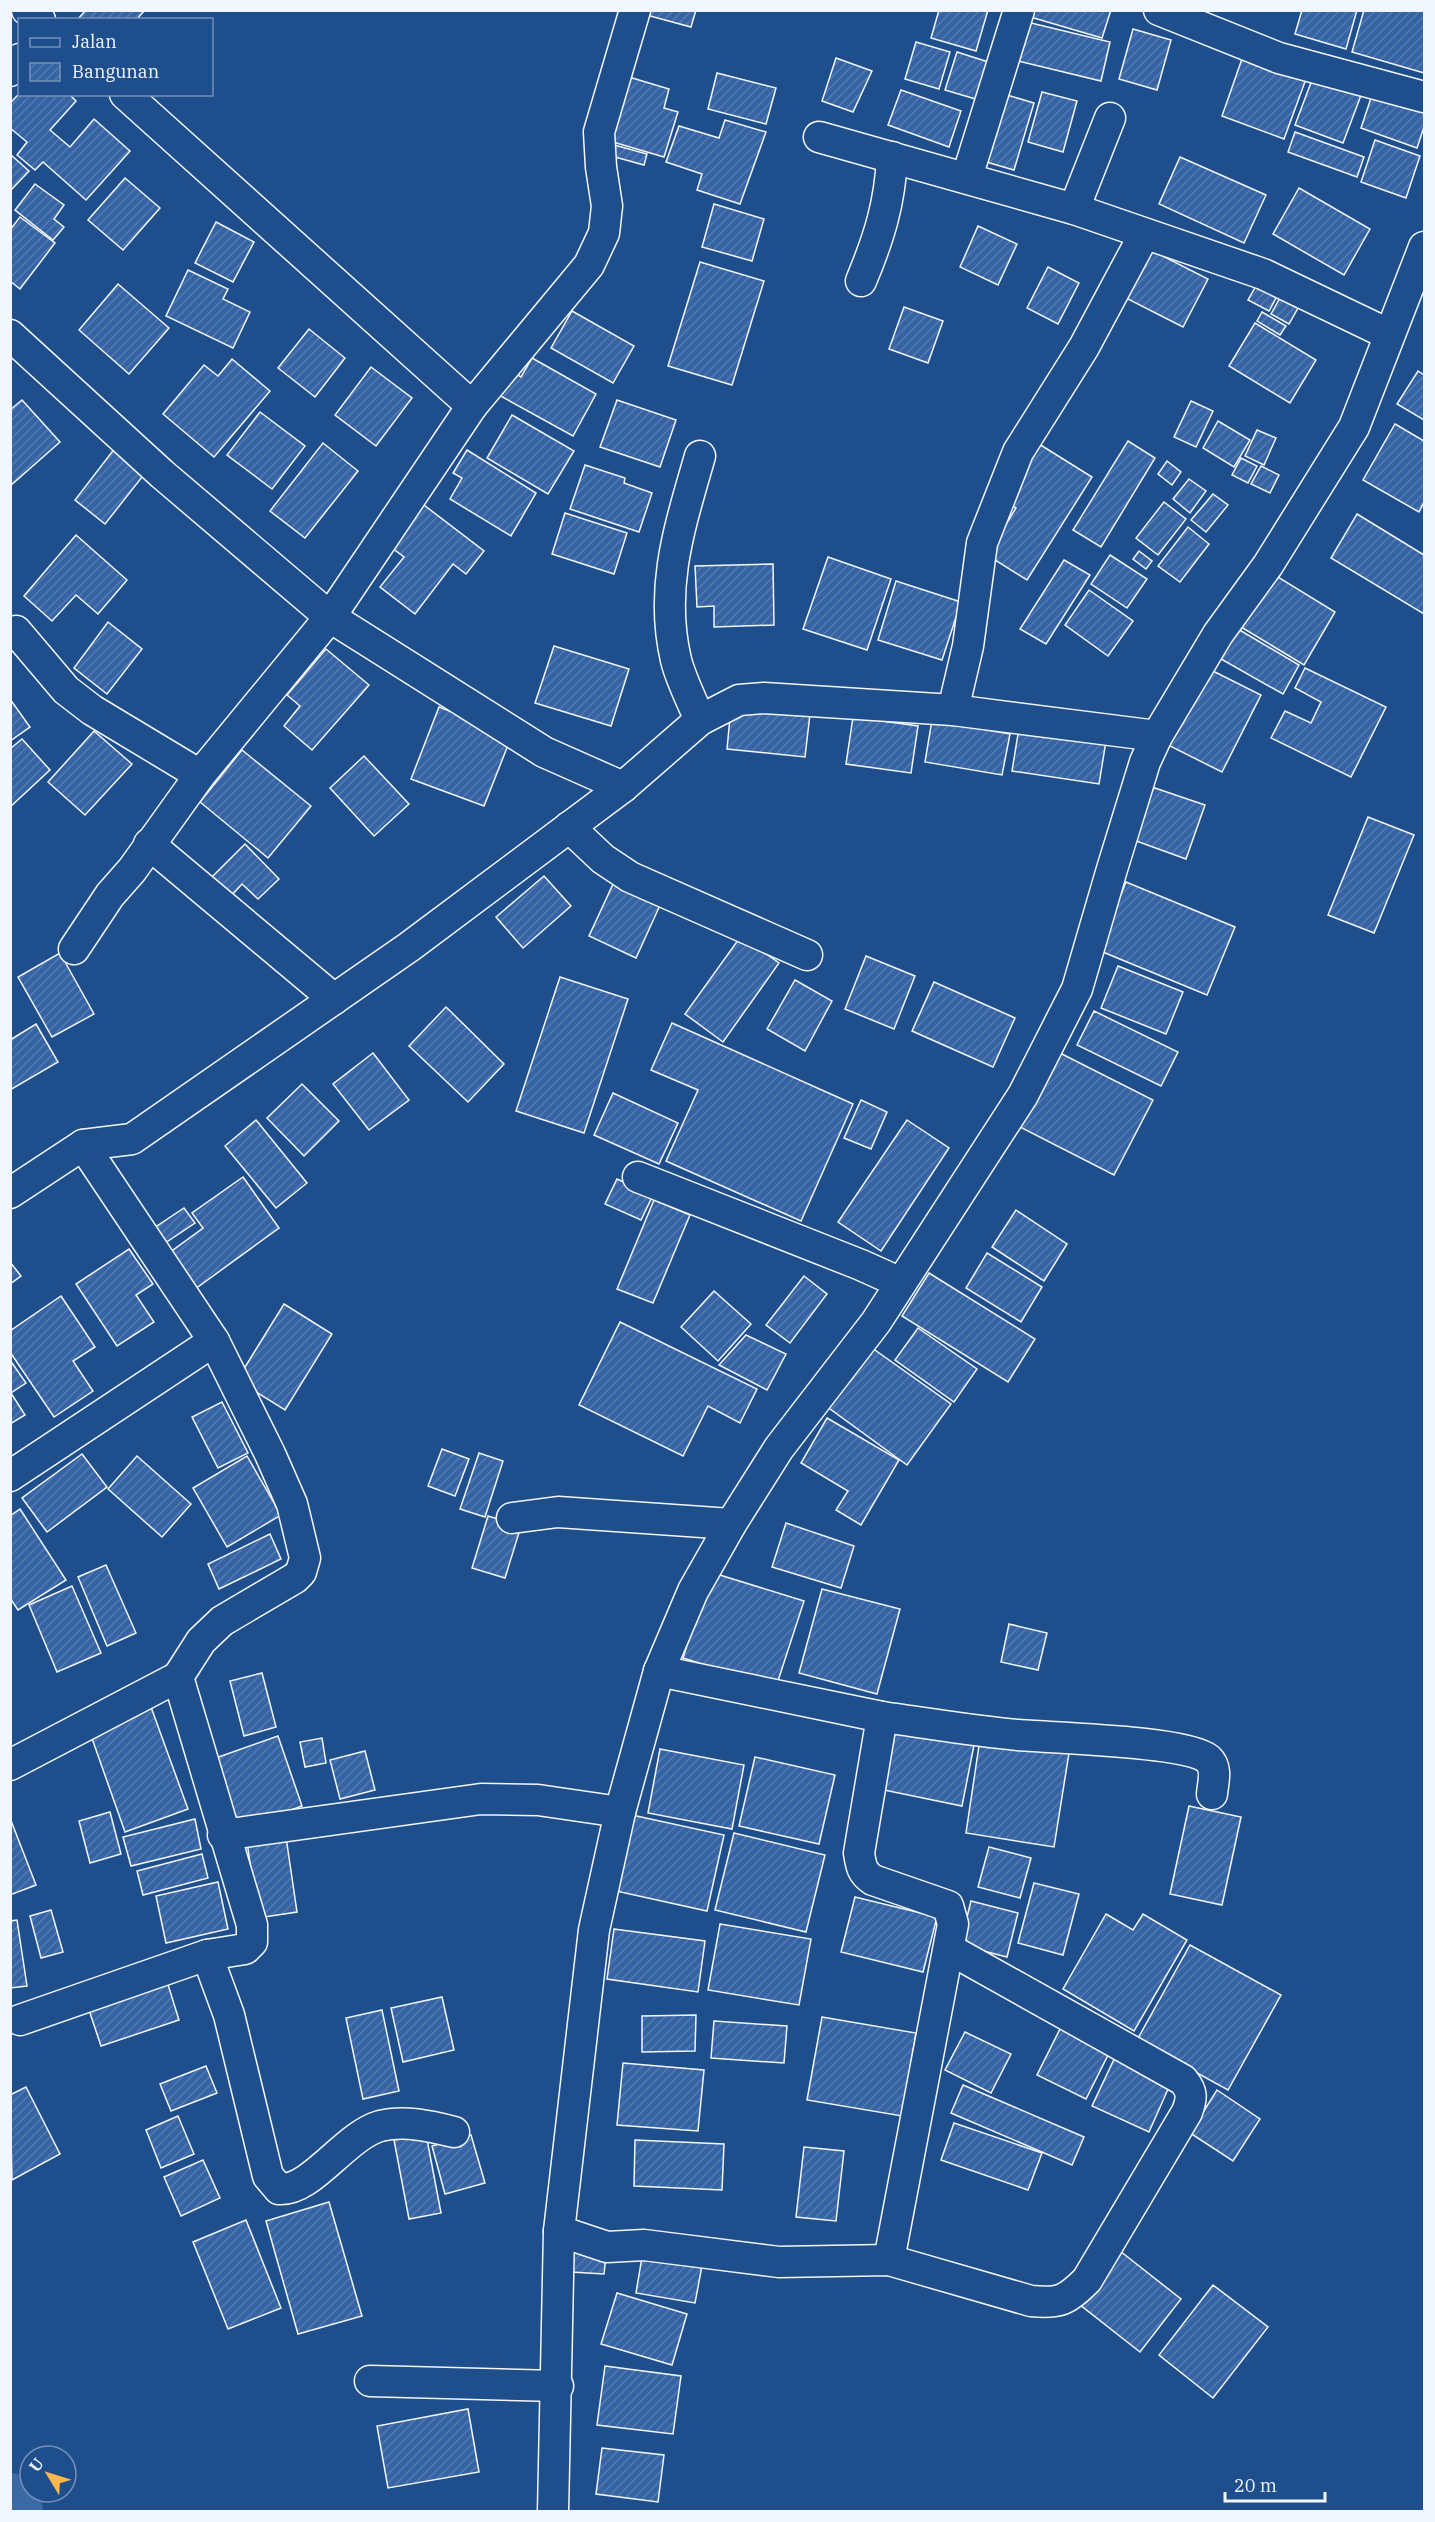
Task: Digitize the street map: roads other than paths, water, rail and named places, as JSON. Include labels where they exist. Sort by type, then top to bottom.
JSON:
[{"type":"street","points":[[74,949],[201,776],[330,617],[472,406],[589,265],[604,233],[608,206],[601,167],[599,132],[635,10]]},
{"type":"street","points":[[967,177],[1011,44],[1019,10]]},
{"type":"street","points":[[1159,10],[1279,58],[1425,97]]},
{"type":"street","points":[[127,96],[472,406]]},
{"type":"street","points":[[1074,209],[1110,118]]},
{"type":"street","points":[[819,137],[1074,209],[1144,235],[1263,274],[1388,334]]},
{"type":"street","points":[[861,281],[878,241],[891,193],[892,157]]},
{"type":"street","points":[[953,710],[968,646],[982,543],[1018,452],[1084,347],[1144,235]]},
{"type":"street","points":[[553,2511],[558,2386],[559,2231],[594,1930],[620,1812],[659,1671],[693,1591],[731,1524],[779,1448],[876,1322],[1023,1095],[1077,989],[1115,858],[1156,736],[1218,634],[1268,565],[1354,427],[1388,334],[1425,247]]},
{"type":"street","points":[[10,334],[162,474],[330,617],[544,752],[623,787]]},
{"type":"street","points":[[700,456],[674,547],[668,595],[676,660],[700,720]]},
{"type":"street","points":[[16,631],[66,690],[92,710],[201,776]]},
{"type":"street","points":[[10,1193],[83,1145],[132,1139],[334,999],[569,827],[623,787],[700,720],[739,700],[764,698],[953,710],[1156,736]]},
{"type":"street","points":[[569,827],[603,859],[630,877],[807,956]]},
{"type":"street","points":[[150,844],[334,999]]},
{"type":"street","points":[[10,1765],[178,1677],[201,1641],[222,1621],[295,1578],[304,1565],[305,1558],[292,1504],[214,1341],[83,1145]]},
{"type":"street","points":[[638,1177],[861,1264],[901,1283]]},
{"type":"street","points":[[10,1476],[214,1341]]},
{"type":"street","points":[[512,1518],[558,1512],[731,1524]]},
{"type":"street","points":[[659,1671],[882,1717],[1016,1735],[1149,1745],[1195,1752],[1212,1763],[1214,1770],[1212,1794]]},
{"type":"street","points":[[20,2019],[207,1954],[245,1949],[252,1942],[253,1934],[178,1677]]},
{"type":"street","points":[[882,1717],[860,1853],[861,1866],[865,1875],[873,1880],[948,1906],[953,1924],[888,2260]]},
{"type":"street","points":[[223,1835],[481,1799],[538,1800],[620,1812]]},
{"type":"street","points":[[559,2231],[607,2247],[644,2245],[779,2262],[888,2260],[1031,2301],[1051,2303],[1070,2297],[1086,2280],[1192,2099],[1191,2089],[1183,2080],[949,1949]]},
{"type":"street","points":[[207,1954],[229,2015],[268,2176],[279,2189],[297,2187],[357,2136],[380,2127],[403,2124],[430,2126],[454,2132]]},
{"type":"street","points":[[370,2381],[558,2386]]},
{"type":"waterway","points":[[10,2503],[13,2512]]}]
